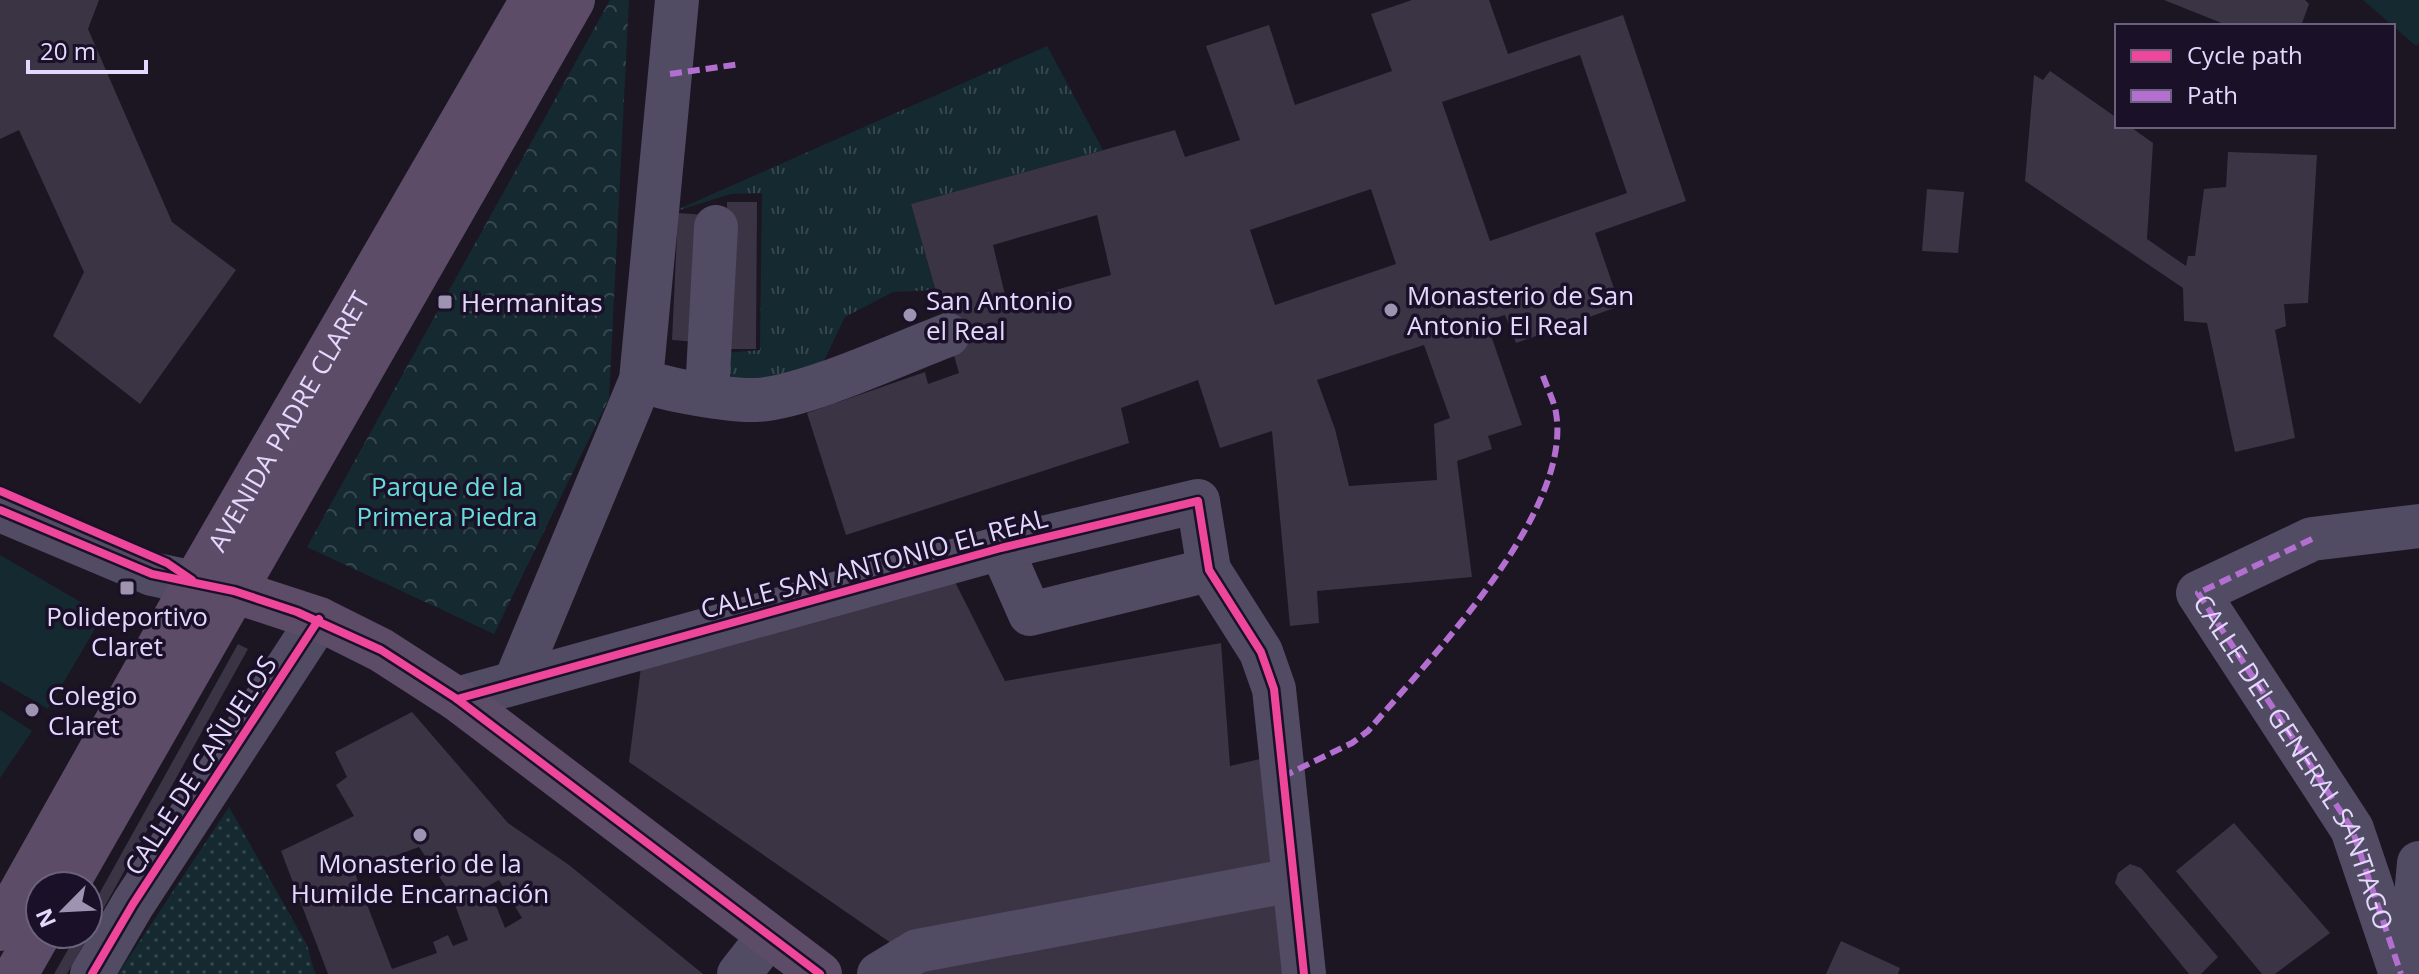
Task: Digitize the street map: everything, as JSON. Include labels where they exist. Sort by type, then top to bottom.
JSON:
[{"type":"main road","name":"AVENIDA PADRE CLARET","points":[[73,870],[206,583],[532,0]]},
{"type":"main road","name":"AVENIDA PADRE CLARET","points":[[0,929],[206,583],[573,0]]},
{"type":"main road","points":[[206,583],[319,619],[381,650],[457,699],[820,974]]},
{"type":"main road","points":[[16,974],[30,950]]},
{"type":"street","points":[[516,680],[641,380],[677,0]]},
{"type":"street","points":[[707,393],[716,227]]},
{"type":"street","points":[[641,380],[658,386],[756,400],[796,392],[948,335]]},
{"type":"street","points":[[0,491],[206,583]]},
{"type":"street","name":"CALLE SAN ANTONIO EL REAL","points":[[457,699],[516,680],[1001,548],[1198,501],[1209,570],[1268,667],[1274,689],[1304,974]]},
{"type":"street","points":[[0,510],[152,574],[206,583]]},
{"type":"street","name":"CALLE DEL GENERAL SANTIAGO","points":[[2401,974],[2352,829],[2198,593],[2312,539],[2419,526]]},
{"type":"street","name":"CALLE SAN ANTONIO EL REAL","points":[[1001,548],[1030,614],[1209,570]]},
{"type":"street","name":"CALLE DE CAÑUELOS","points":[[92,974],[133,904],[319,619]]},
{"type":"street","name":"CALLE DEL GENERAL SANTIAGO","points":[[2409,974],[2419,863]]},
{"type":"street","points":[[879,974],[917,951],[1293,880]]},
{"type":"street","points":[[739,974],[768,937]]},
{"type":"green space","name":"Parque de la Primera Piedra","points":[[610,0],[629,0],[609,398],[494,634],[307,547]]},
{"type":"green space","points":[[2363,0],[2419,0],[2419,43],[2416,46],[2395,28],[2395,24],[2391,24]]},
{"type":"green space","points":[[1047,46],[1103,150],[911,204],[935,290],[893,292],[845,317],[818,373],[722,385],[725,353],[760,350],[762,193],[731,194],[670,213]]},
{"type":"green space","points":[[0,555],[103,615],[48,709],[0,681]]},
{"type":"green space","points":[[0,710],[32,731],[0,778]]},
{"type":"green space","points":[[229,807],[307,945],[315,974],[118,974]]},
{"type":"building","points":[[0,0],[99,0],[88,29],[172,222],[236,270],[140,404],[53,336],[84,272],[19,130],[0,139]]},
{"type":"building","name":"Monasterio de San Antonio El Real","points":[[1412,0],[1489,0],[1508,54],[1623,15],[1686,201],[1595,233],[1620,306],[1516,343],[1505,315],[1486,321],[1522,425],[1488,436],[1492,449],[1457,461],[1472,577],[1317,591],[1319,623],[1290,626],[1272,431],[1220,448],[1198,380],[1121,408],[1129,443],[846,535],[807,413],[925,372],[928,384],[959,373],[911,204],[1175,130],[1185,157],[1240,140],[1206,46],[1269,25],[1295,105],[1392,71],[1371,14]],"holes":[[[1580,55],[1627,193],[1490,241],[1442,102]],[[1371,189],[1396,264],[1275,305],[1250,230]],[[1097,215],[1111,275],[1007,303],[993,245]],[[1424,345],[1450,418],[1434,424],[1437,480],[1349,486],[1335,429],[1317,380]]]},
{"type":"building","points":[[2164,0],[2305,0],[2309,4],[2302,24],[2224,24]]},
{"type":"building","points":[[2050,71],[2115,117],[2115,128],[2132,128],[2153,143],[2147,239],[2186,266],[2188,256],[2195,256],[2204,189],[2226,187],[2228,152],[2317,155],[2308,303],[2284,304],[2286,326],[2275,330],[2295,438],[2235,452],[2207,323],[2184,321],[2183,288],[2025,181],[2034,75],[2043,80]]},
{"type":"building","points":[[1927,189],[1964,192],[1958,253],[1922,251]]},
{"type":"building","points":[[727,202],[757,202],[756,349],[728,349]]},
{"type":"building","points":[[678,213],[705,215],[698,342],[672,340]]},
{"type":"building","points":[[952,576],[1005,681],[1221,643],[1230,766],[1260,759],[1277,871],[891,943],[629,762],[642,659]]},
{"type":"building","points":[[238,644],[248,649],[104,908],[104,885]]},
{"type":"building","name":"Monasterio de la Humilde Encarnación","points":[[412,712],[508,823],[569,865],[703,974],[328,974],[281,851],[354,816],[336,785],[347,777],[335,752]],"holes":[[[419,847],[451,894],[468,940],[453,946],[448,935],[433,942],[437,953],[392,969],[354,871]],[[499,880],[522,918],[505,928],[488,886]]]},
{"type":"building","points":[[2234,823],[2330,933],[2275,974],[2262,974],[2176,871]]},
{"type":"building","points":[[2130,864],[2141,868],[2218,957],[2201,974],[2189,974],[2115,883],[2118,873]]},
{"type":"building","points":[[1277,887],[1289,974],[914,974]]},
{"type":"building","points":[[1841,941],[1900,968],[1898,974],[1826,974]]},
{"type":"building","points":[[68,950],[80,950],[67,974],[54,974]]},
{"type":"marked path","points":[[670,74],[740,64]]},
{"type":"marked path","points":[[1282,777],[1352,743],[1368,731],[1459,625],[1520,539],[1542,495],[1555,452],[1556,413],[1542,373]]},
{"type":"marked path","points":[[2312,539],[2198,593],[2352,829],[2401,974]]},
{"type":"cycle path","points":[[0,491],[167,563],[192,580]]},
{"type":"cycle path","points":[[457,699],[1001,548],[1198,501],[1209,570],[1261,652],[1274,689],[1304,974]]},
{"type":"cycle path","points":[[0,510],[152,574],[234,591],[297,612],[381,650],[457,699],[820,974]]},
{"type":"cycle path","points":[[92,974],[133,904],[319,619]]},
{"type":"place","name":"Hermanitas","points":[[445,302]]},
{"type":"place","name":"Monasterio de San Antonio El Real","points":[[1391,310]]},
{"type":"place","name":"San Antonio el Real","points":[[910,315]]},
{"type":"place","name":"Polideportivo Claret","points":[[127,588]]},
{"type":"place","name":"Colegio Claret","points":[[32,710]]},
{"type":"place","name":"Monasterio de la Humilde Encarnación","points":[[420,835]]}]
